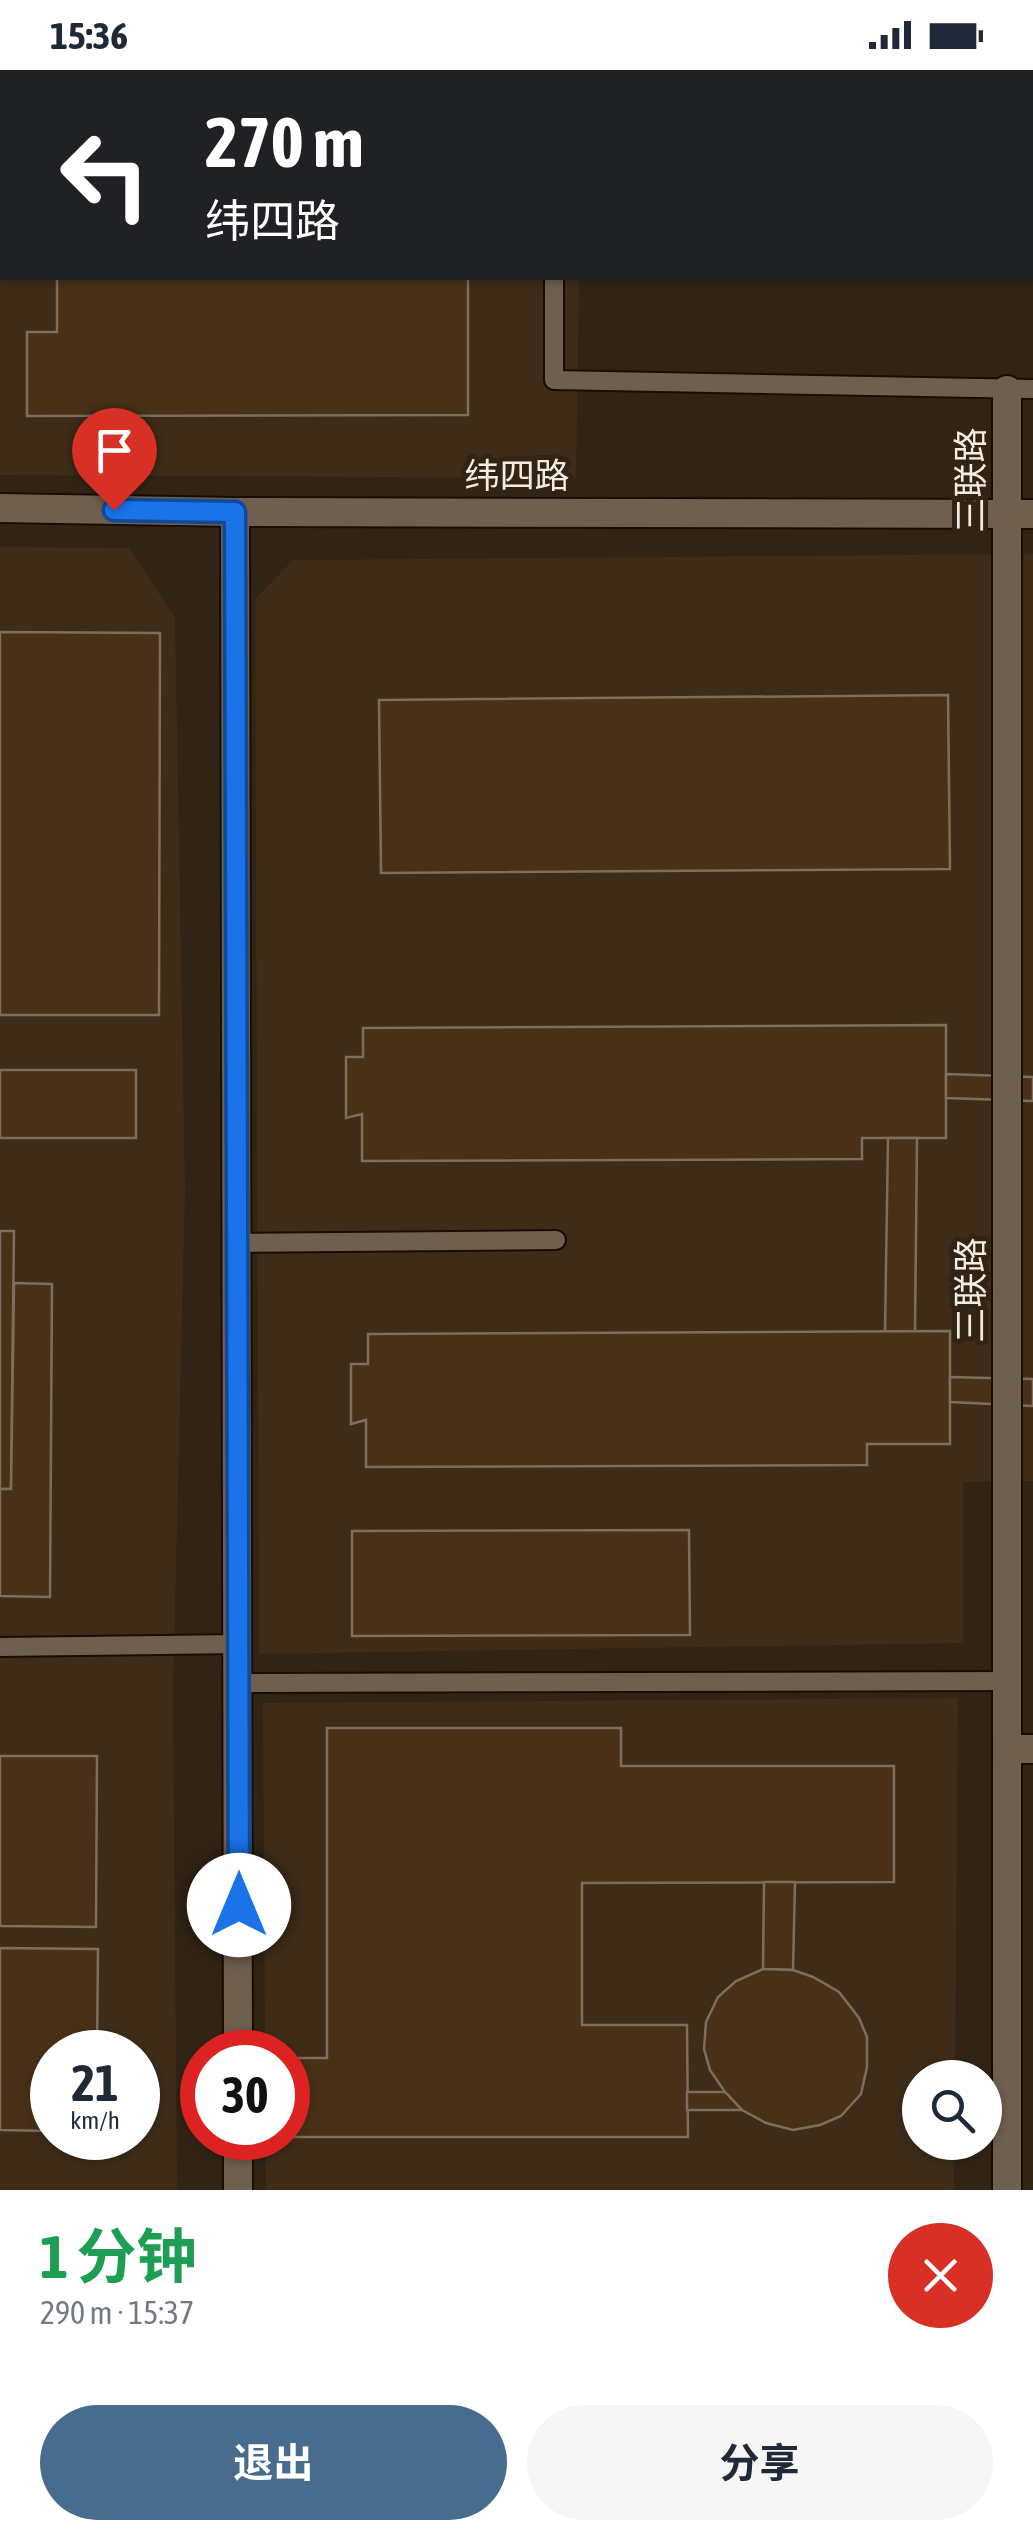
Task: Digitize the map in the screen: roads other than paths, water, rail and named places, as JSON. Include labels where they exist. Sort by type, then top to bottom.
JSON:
[{"type":"street","name":"三联路","points":[[1007,2190],[1020,1749],[1007,1681],[1020,389]]},
{"type":"street","name":"纬四路","points":[[0,508],[1020,514]]},
{"type":"street","points":[[235,512],[238,2030]]},
{"type":"street","points":[[238,2160],[238,2190]]},
{"type":"lane","points":[[554,280],[554,380],[1020,389]]},
{"type":"lane","points":[[238,1243],[556,1240]]},
{"type":"lane","points":[[0,1647],[240,1644]]},
{"type":"lane","points":[[240,1683],[1007,1681]]}]
